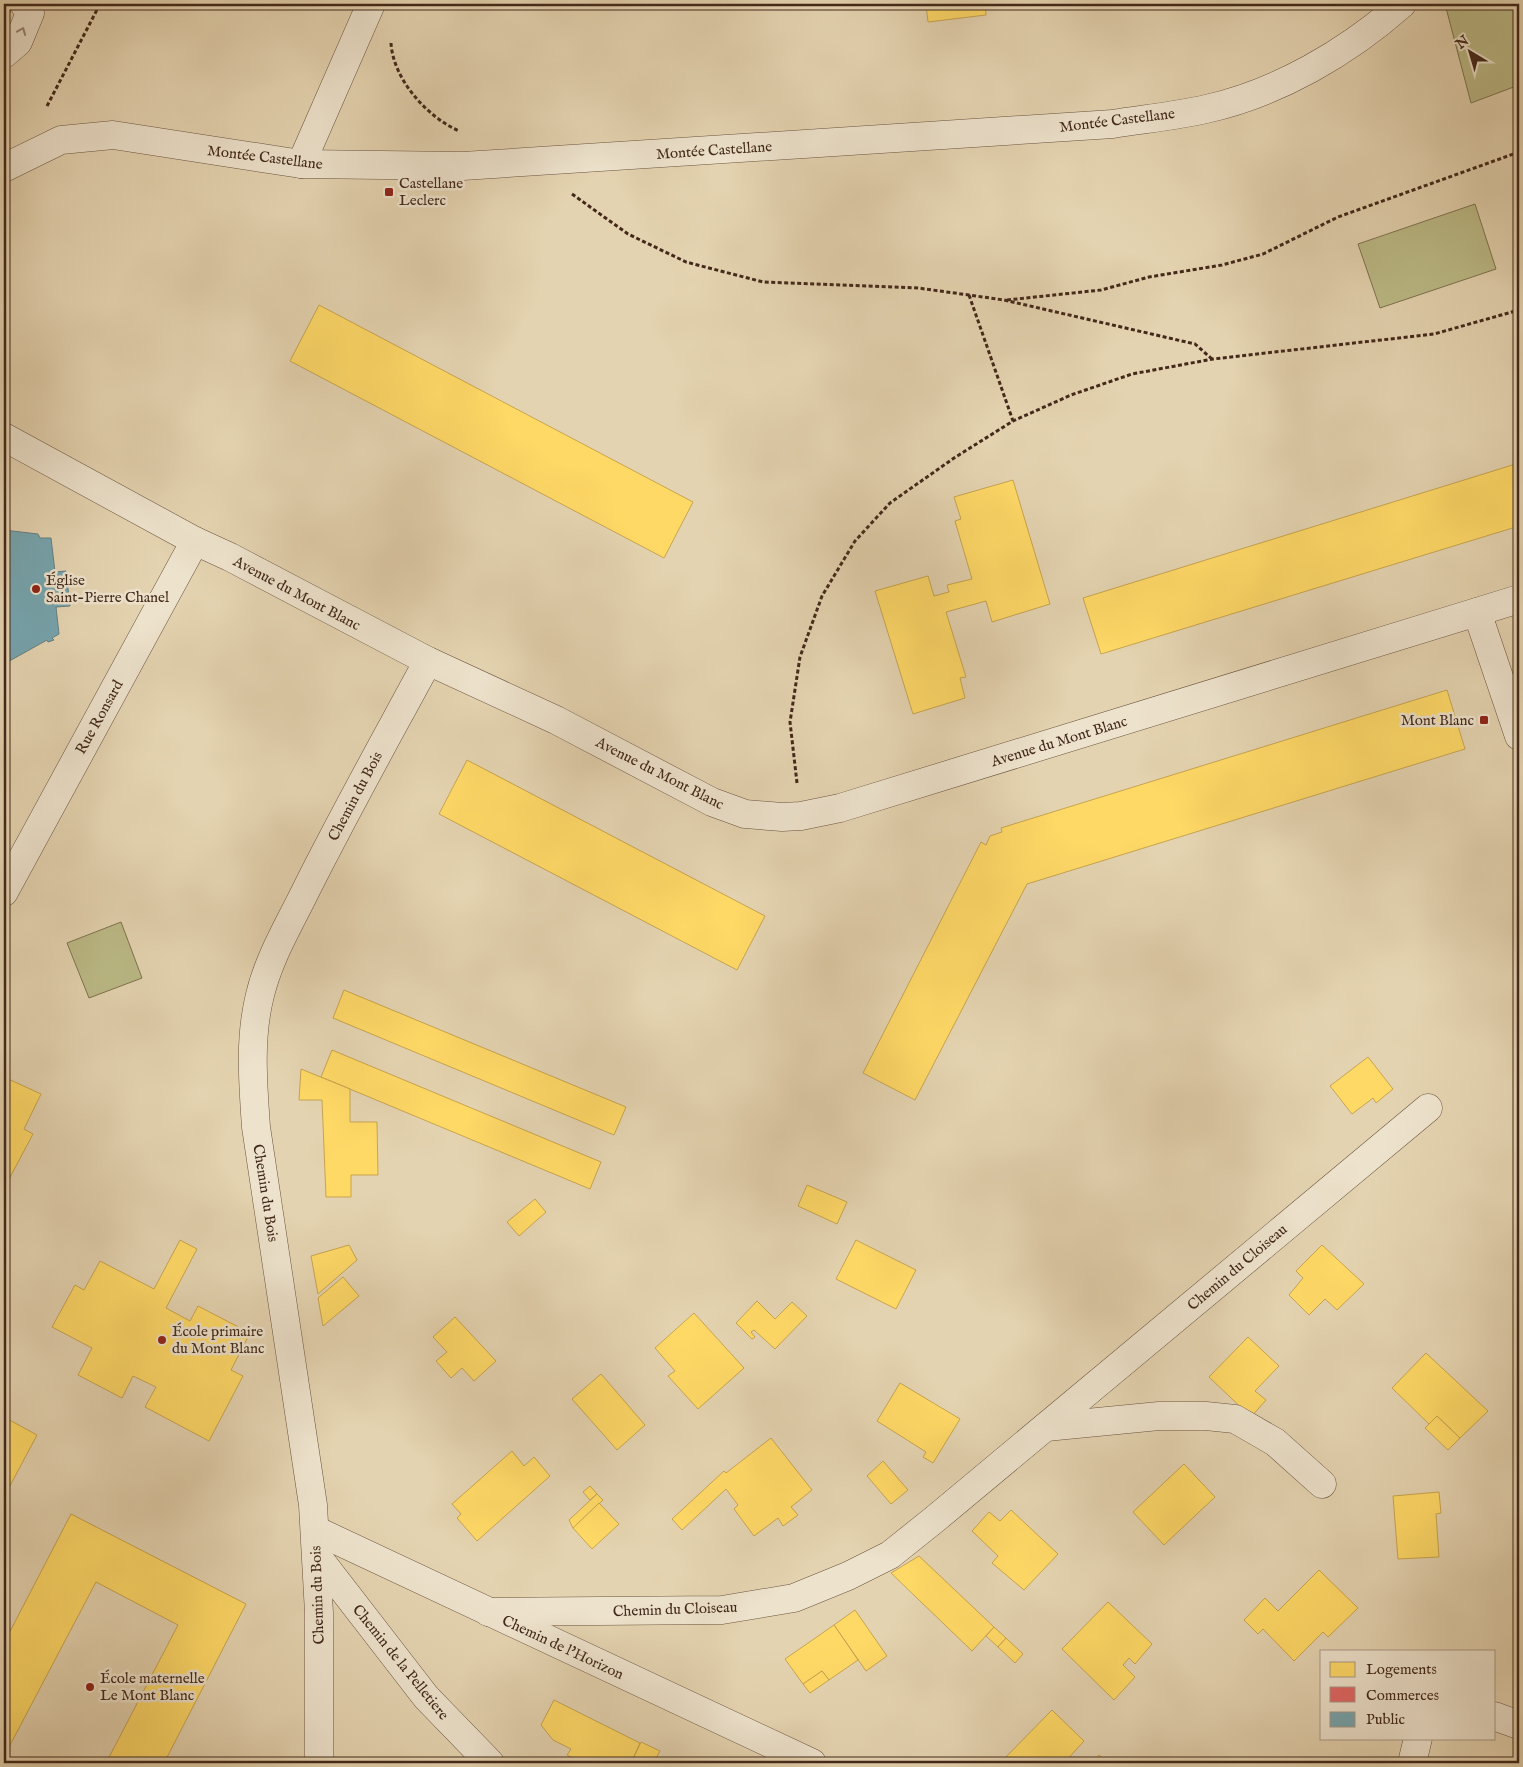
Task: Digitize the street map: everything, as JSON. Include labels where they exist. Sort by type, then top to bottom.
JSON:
[{"type":"street","points":[[4,54],[18,42],[30,13],[24,4]]},
{"type":"street","points":[[301,164],[371,4]]},
{"type":"street","name":"Montée Castellane","points":[[4,168],[61,140],[113,135],[301,164],[463,166],[1122,122],[1207,109],[1257,93],[1343,50],[1402,4]]},
{"type":"street","name":"Avenue du Mont Blanc","points":[[4,437],[195,541],[428,661],[556,720],[712,802],[745,814],[782,817],[801,816],[840,808],[1519,599]]},
{"type":"street","name":"Rue Ronsard","points":[[4,892],[195,541]]},
{"type":"street","points":[[1477,612],[1519,736]]},
{"type":"street","name":"Chemin du Bois","points":[[319,1763],[316,1543],[256,1127],[252,1076],[259,997],[268,966],[328,846],[428,661]]},
{"type":"street","name":"Chemin du Cloiseau","points":[[488,1612],[722,1610],[794,1598],[848,1576],[890,1555],[1428,1108]]},
{"type":"street","points":[[1046,1427],[1159,1416],[1206,1416],[1235,1419],[1275,1442],[1322,1484]]},
{"type":"street","name":"Chemin de l'Horizon","points":[[316,1543],[488,1612],[812,1763]]},
{"type":"street","name":"Chemin de la Pelletiere","points":[[316,1543],[426,1697],[490,1763]]},
{"type":"street","points":[[1496,1717],[1519,1725]]},
{"type":"street","points":[[1412,1763],[1418,1740]]},
{"type":"path","points":[[47,106],[100,4]]},
{"type":"path","points":[[391,36],[392,54],[414,98],[443,125],[465,134]]},
{"type":"path","points":[[1004,300],[1101,290],[1149,277],[1222,265],[1263,254],[1338,217],[1519,152]]},
{"type":"path","points":[[565,189],[628,234],[686,262],[763,282],[918,288],[1004,300],[1196,344],[1213,359]]},
{"type":"path","points":[[969,295],[1013,421]]},
{"type":"path","points":[[801,816],[790,722],[800,657],[822,596],[855,541],[890,503],[1013,421],[1071,396],[1132,374],[1213,359],[1434,334],[1519,310]]},
{"type":"shaded area","points":[[1445,4],[1519,4],[1519,85],[1471,103]]},
{"type":"shaded area","points":[[1475,204],[1496,269],[1380,308],[1358,244]]},
{"type":"shaded area","points":[[121,922],[142,978],[89,998],[67,943]]},
{"type":"building: Logements","points":[[926,4],[985,4],[986,15],[928,22]]},
{"type":"building: Logements","points":[[319,305],[693,502],[664,558],[290,361]]},
{"type":"building: Logements","points":[[1519,463],[1519,526],[1101,654],[1083,598]]},
{"type":"building: Logements","points":[[1013,480],[1050,604],[992,622],[986,601],[946,612],[966,677],[960,678],[965,698],[913,714],[875,591],[928,576],[934,596],[949,592],[947,585],[972,579],[955,521],[961,519],[954,497]]},
{"type":"building: Logements","points":[[1447,690],[1465,749],[1027,884],[915,1100],[863,1073],[981,842],[986,845],[990,836],[1002,832],[1001,828]]},
{"type":"building: Logements","points":[[467,760],[765,916],[737,970],[439,814]]},
{"type":"building: Logements","points":[[344,990],[626,1107],[614,1135],[333,1018]]},
{"type":"building: Logements","points":[[332,1050],[601,1162],[590,1189],[321,1077]]},
{"type":"building: Logements","points":[[1368,1057],[1393,1089],[1376,1103],[1373,1098],[1352,1114],[1330,1086]]},
{"type":"building: Logements","points":[[301,1069],[350,1089],[350,1122],[377,1122],[378,1175],[351,1175],[351,1197],[326,1197],[322,1100],[299,1100]]},
{"type":"building: Logements","points":[[4,1077],[41,1094],[24,1129],[33,1134],[8,1181],[4,1179]]},
{"type":"building: Logements","points":[[807,1185],[847,1202],[837,1224],[798,1206]]},
{"type":"building: Logements","points":[[535,1199],[546,1212],[519,1236],[507,1222]]},
{"type":"building: Logements","name":"École primaire du Mont Blanc","points":[[180,1240],[197,1249],[166,1308],[190,1321],[198,1306],[250,1333],[231,1370],[243,1376],[209,1441],[145,1407],[156,1387],[133,1376],[122,1398],[78,1375],[92,1348],[52,1327],[75,1285],[84,1290],[100,1261],[154,1289]]},
{"type":"building: Logements","points":[[856,1240],[916,1270],[896,1309],[836,1279]]},
{"type":"building: Logements","points":[[349,1245],[357,1260],[318,1294],[311,1256]]},
{"type":"building: Logements","points":[[1322,1245],[1364,1284],[1337,1310],[1325,1299],[1309,1315],[1289,1295],[1303,1278],[1296,1271]]},
{"type":"building: Logements","points":[[343,1277],[359,1296],[323,1326],[318,1298]]},
{"type":"building: Logements","points":[[757,1301],[775,1319],[792,1302],[807,1316],[775,1349],[754,1330],[751,1332],[755,1337],[752,1339],[736,1323]]},
{"type":"building: Logements","points":[[694,1313],[744,1368],[698,1409],[668,1376],[675,1371],[655,1348]]},
{"type":"building: Logements","points":[[455,1317],[496,1361],[474,1381],[462,1368],[451,1378],[436,1361],[447,1352],[433,1337]]},
{"type":"building: Logements","points":[[1248,1337],[1279,1366],[1255,1391],[1266,1400],[1251,1417],[1209,1377]]},
{"type":"building: Logements","points":[[1426,1353],[1488,1411],[1460,1438],[1437,1416],[1429,1424],[1392,1388]]},
{"type":"building: Logements","points":[[601,1374],[645,1425],[617,1450],[572,1399]]},
{"type":"building: Logements","points":[[900,1383],[960,1419],[933,1463],[923,1457],[926,1452],[877,1421]]},
{"type":"building: Logements","points":[[1437,1416],[1460,1438],[1448,1450],[1425,1428]]},
{"type":"building: Logements","points":[[4,1417],[37,1435],[4,1497]]},
{"type":"building: Logements","points":[[771,1438],[812,1490],[791,1507],[798,1515],[783,1526],[778,1518],[754,1536],[734,1509],[738,1505],[726,1489],[682,1530],[672,1519],[724,1471],[726,1473]]},
{"type":"building: Logements","points":[[512,1451],[524,1466],[534,1457],[550,1476],[477,1541],[457,1518],[461,1514],[452,1504]]},
{"type":"building: Logements","points":[[883,1461],[908,1490],[891,1504],[867,1476]]},
{"type":"building: Logements","points":[[1184,1464],[1215,1497],[1164,1545],[1133,1512]]},
{"type":"building: Logements","points":[[590,1486],[597,1494],[590,1500],[583,1492]]},
{"type":"building: Logements","points":[[1439,1492],[1441,1513],[1436,1514],[1439,1557],[1398,1559],[1393,1496]]},
{"type":"building: Logements","points":[[597,1494],[603,1500],[573,1528],[569,1520]]},
{"type":"building: Logements","points":[[599,1503],[619,1524],[592,1549],[573,1528]]},
{"type":"building: Logements","points":[[1011,1510],[1058,1554],[1024,1590],[992,1563],[998,1556],[972,1531],[989,1512],[1000,1521]]},
{"type":"building: Logements","points":[[71,1514],[246,1604],[164,1763],[106,1763],[178,1625],[96,1582],[9,1747],[4,1745],[4,1643]]},
{"type":"building: Logements","points":[[919,1556],[994,1627],[972,1651],[891,1573]]},
{"type":"building: Logements","points":[[1319,1570],[1358,1608],[1328,1637],[1323,1632],[1294,1661],[1263,1629],[1258,1634],[1244,1620],[1265,1598],[1278,1611]]},
{"type":"building: Logements","points":[[1108,1602],[1152,1644],[1135,1664],[1129,1658],[1123,1665],[1135,1677],[1114,1700],[1062,1649]]},
{"type":"building: Logements","points":[[855,1610],[887,1656],[866,1671],[834,1625]]},
{"type":"building: Logements","points":[[834,1625],[858,1660],[829,1680],[822,1671],[803,1684],[785,1659]]},
{"type":"building: Logements","points":[[994,1627],[1006,1638],[998,1647],[986,1636]]},
{"type":"building: Logements","points":[[1006,1638],[1023,1654],[1015,1663],[998,1647]]},
{"type":"building: Logements","points":[[822,1671],[829,1680],[810,1693],[803,1684]]},
{"type":"building: Logements","points":[[554,1700],[640,1743],[631,1763],[583,1763],[567,1755],[571,1749],[553,1740],[541,1725]]},
{"type":"building: Logements","points":[[1052,1710],[1084,1741],[1064,1763],[1000,1763]]},
{"type":"building: Logements","points":[[641,1742],[660,1751],[656,1758],[665,1763],[631,1763]]},
{"type":"building: Logements","points":[[1099,1755],[1108,1763],[1092,1763]]},
{"type":"building: Commerces","points":[[4,4],[14,4],[4,24]]},
{"type":"building: Public","name":"Église Saint-Pierre Chanel","points":[[4,530],[38,534],[40,538],[51,538],[55,572],[66,571],[70,606],[56,607],[59,634],[52,638],[54,640],[48,642],[47,640],[4,664]]},
{"type":"place","name":"Castellane Leclerc","points":[[389,192]]},
{"type":"place","name":"Église Saint-Pierre Chanel","points":[[36,589]]},
{"type":"place","name":"Mont Blanc","points":[[1484,720]]},
{"type":"place","name":"École primaire du Mont Blanc","points":[[162,1340]]},
{"type":"place","name":"École maternelle Le Mont Blanc","points":[[90,1687]]}]
